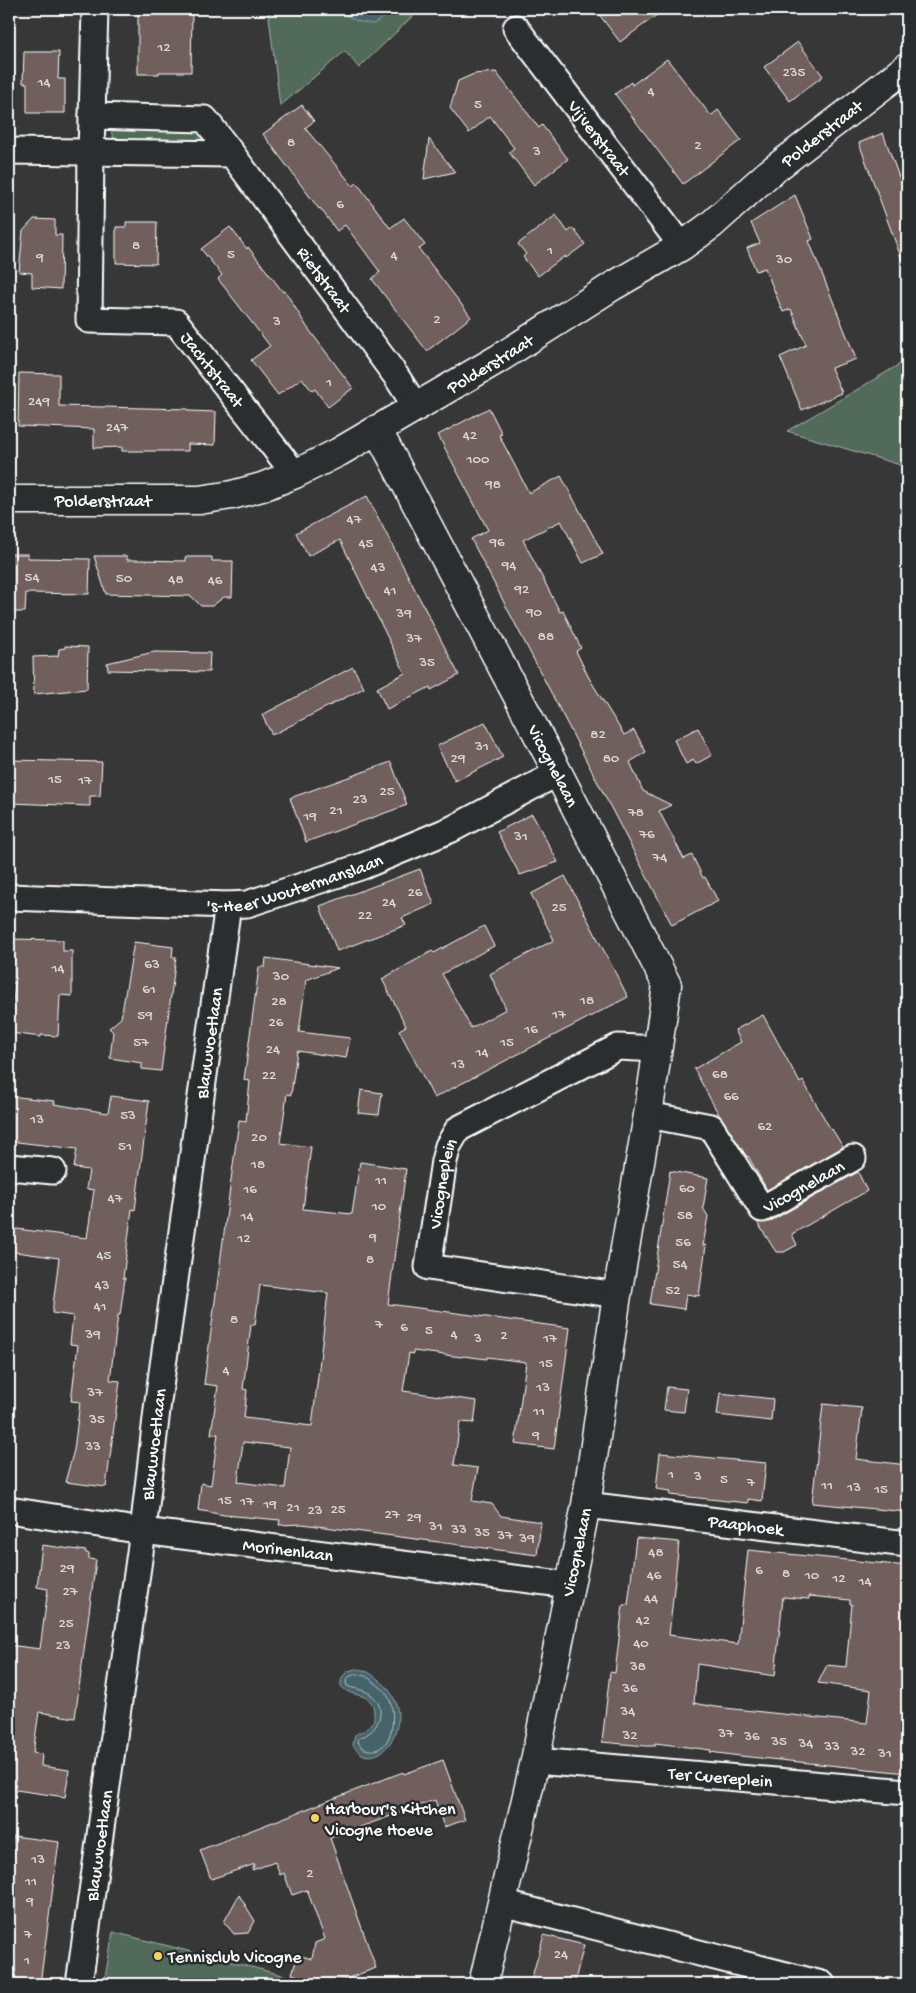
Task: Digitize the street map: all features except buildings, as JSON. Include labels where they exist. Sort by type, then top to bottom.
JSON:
[{"type":"street","points":[[91,153],[96,9]]},
{"type":"street","name":"Vijverstraat","points":[[516,28],[682,246]]},
{"type":"street","name":"Polderstraat","points":[[9,500],[199,500],[262,487],[295,474],[377,430],[498,359],[613,286],[682,246],[711,225],[768,174],[907,67]]},
{"type":"street","name":"Rietstraat","points":[[92,116],[205,119],[396,376],[416,407]]},
{"type":"street","points":[[9,151],[232,154]]},
{"type":"street","name":"Jachtstraat","points":[[91,153],[89,320],[176,322],[295,474]]},
{"type":"street","name":"Vicognelaan","points":[[377,430],[558,773],[667,985],[648,1115],[617,1295],[586,1505],[535,1760],[483,1984]]},
{"type":"street","name":"'s-Heer Woutermanslaan","points":[[9,897],[228,905],[255,902],[363,866],[452,829],[558,773]]},
{"type":"street","name":"Blauwvoetlaan","points":[[80,1984],[143,1531],[158,1401],[228,905]]},
{"type":"street","name":"Vicogneplein","points":[[617,1295],[428,1267],[444,1161],[448,1146],[458,1129],[618,1047],[657,1049]]},
{"type":"street","name":"Vicognelaan","points":[[648,1115],[711,1127],[762,1209],[853,1158]]},
{"type":"street","points":[[9,1167],[53,1171]]},
{"type":"street","name":"Paaphoek","points":[[586,1505],[907,1544]]},
{"type":"street","name":"Morinenlaan","points":[[9,1510],[143,1531],[569,1585]]},
{"type":"street","name":"Ter Cuereplein","points":[[535,1760],[907,1792]]},
{"type":"street","points":[[502,1903],[822,1984]]},
{"type":"green space","points":[[268,9],[343,9],[347,16],[388,16],[398,9],[420,9],[359,68],[345,51],[280,106]]},
{"type":"green space","points":[[195,125],[203,134],[197,142],[118,141],[113,137],[112,132],[112,128]]},
{"type":"green space","points":[[907,360],[907,467],[787,431]]},
{"type":"green space","name":"Tennisclub Vicogne","points":[[113,1932],[302,1980],[301,1984],[104,1984]]},
{"type":"water","points":[[343,9],[398,9],[373,24],[360,22],[352,18]]},
{"type":"water","points":[[355,1669],[368,1672],[379,1680],[392,1695],[398,1711],[397,1726],[392,1740],[383,1750],[373,1756],[363,1754],[353,1745],[355,1735],[369,1727],[373,1722],[374,1716],[373,1706],[370,1701],[350,1693],[341,1686],[344,1674]]},
{"type":"place","name":"Harbour's Kitchen Vicogne Hoeve","points":[[315,1818]]},
{"type":"place","name":"Tennisclub Vicogne","points":[[158,1956]]}]
